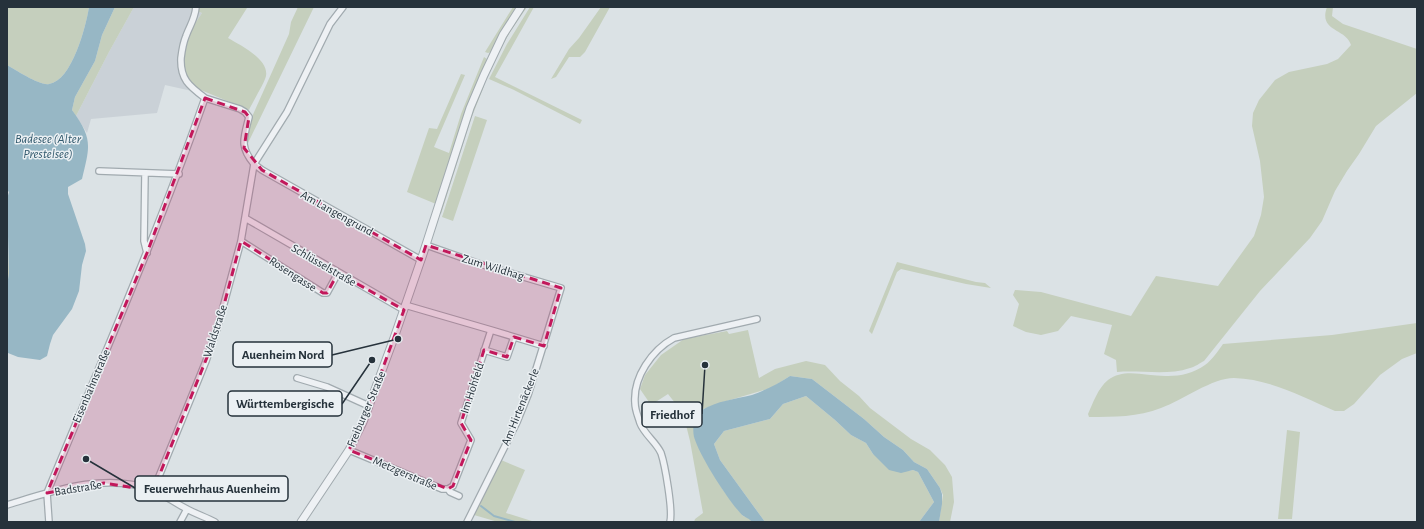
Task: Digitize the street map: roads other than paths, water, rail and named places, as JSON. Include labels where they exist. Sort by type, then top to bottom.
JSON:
[{"type":"street","points":[[196,7],[195,17],[186,36],[183,47],[182,76],[189,85],[205,98],[240,109],[249,117],[244,140],[244,148],[254,164]]},
{"type":"street","name":"Waldstraße","points":[[153,490],[216,335],[241,241],[254,164],[286,112],[325,35],[343,7]]},
{"type":"street","name":"Freiburger Straße","points":[[301,522],[349,450],[369,406],[405,308],[470,108],[503,35],[521,7]]},
{"type":"street","name":"Eisenbahnstraße","points":[[49,522],[47,493],[179,174],[205,98]]},
{"type":"street","name":"Am Langengrund","points":[[254,164],[262,170],[421,260]]},
{"type":"street","points":[[99,170],[179,174]]},
{"type":"street","points":[[145,173],[144,241],[147,253]]},
{"type":"street","name":"Schlüsselstraße","points":[[245,218],[338,273],[405,308]]},
{"type":"street","name":"Rosengasse","points":[[241,241],[323,293],[327,293],[338,273]]},
{"type":"street","name":"Zum Wildhag","points":[[426,245],[480,264],[562,288]]},
{"type":"street","name":"Am Hirtenäckerle","points":[[467,522],[517,422],[528,395],[562,288]]},
{"type":"street","points":[[405,308],[491,330],[544,346]]},
{"type":"street","points":[[670,522],[671,508],[660,452],[644,429],[636,411],[635,393],[642,372],[646,364],[659,349],[666,342],[674,338],[758,319]]},
{"type":"street","name":"Im Hohfeld","points":[[448,489],[453,486],[471,440],[461,423],[491,330]]},
{"type":"street","name":"Im Hohfeld","points":[[484,350],[507,357],[514,337]]},
{"type":"street","points":[[297,378],[327,387],[369,406]]},
{"type":"street","name":"Metzgerstraße","points":[[349,450],[429,484],[442,489],[448,489],[450,492],[459,496]]},
{"type":"street","name":"Badstraße","points":[[7,504],[80,485],[104,483],[153,490],[187,509],[215,522]]},
{"type":"street","points":[[180,522],[187,509]]},
{"type":"water","name":"Badesee (Alter Prestelsee)","points":[[89,7],[115,7],[102,35],[95,61],[75,97],[72,110],[84,128],[88,143],[87,158],[82,179],[68,187],[68,194],[86,251],[82,265],[79,291],[72,309],[53,335],[47,356],[40,360],[18,357],[8,353],[7,350],[7,286],[9,273],[7,199],[9,192],[7,190],[7,65],[40,83],[49,84],[57,81],[65,73],[76,52],[85,27]]},
{"type":"water","points":[[790,376],[812,379],[864,419],[884,437],[903,450],[914,462],[927,469],[940,488],[942,494],[939,522],[919,522],[934,502],[918,472],[913,470],[901,473],[889,470],[873,454],[866,443],[851,435],[806,396],[783,404],[770,419],[724,431],[714,444],[720,460],[765,522],[752,522],[742,515],[729,499],[702,456],[693,433],[695,418],[699,412],[708,407],[720,402],[752,395],[772,387]]},
{"type":"waterway","points":[[481,506],[494,516],[515,522]]},
{"type":"place","name":"Auenheim Nord","points":[[398,339]]},
{"type":"place","name":"Württembergische","points":[[372,360]]},
{"type":"place","name":"Friedhof","points":[[705,365]]},
{"type":"place","name":"Feuerwehrhaus Auenheim","points":[[86,459]]}]
